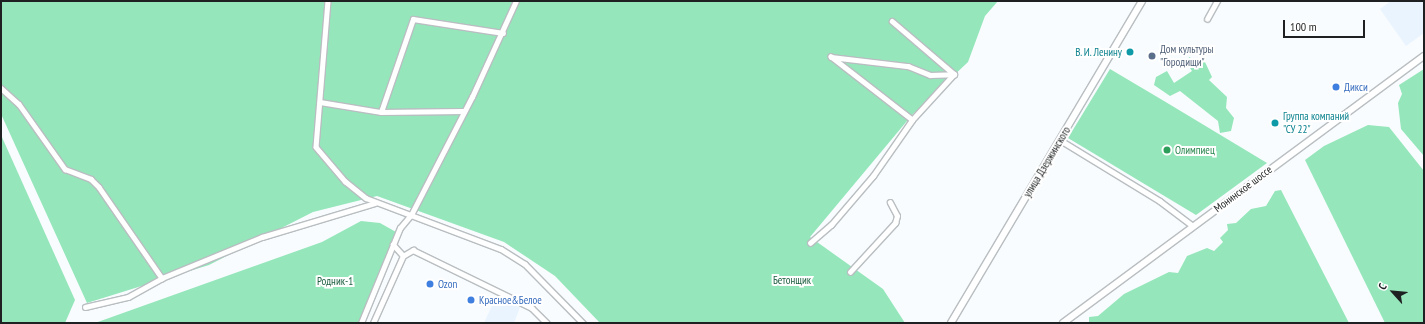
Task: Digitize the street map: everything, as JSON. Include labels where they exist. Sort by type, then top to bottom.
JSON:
[{"type":"main road","name":"Монинское шоссе","points":[[1063,323],[1424,56]]},
{"type":"street","points":[[328,1],[316,147],[344,181],[375,203],[493,246],[521,262],[583,323]]},
{"type":"street","points":[[361,323],[393,245],[411,215],[503,33],[516,1]]},
{"type":"street","name":"улица Дзержинского","points":[[951,323],[1142,1]]},
{"type":"street","points":[[1207,19],[1217,1]]},
{"type":"street","points":[[381,112],[413,19],[503,33]]},
{"type":"street","points":[[892,21],[954,74]]},
{"type":"street","points":[[912,120],[832,56],[908,66],[930,75],[954,74]]},
{"type":"street","points":[[810,243],[831,225],[873,176],[912,120],[954,74]]},
{"type":"street","points":[[1,88],[19,104],[65,169],[91,179],[99,187],[162,278]]},
{"type":"street","points":[[320,102],[381,112],[463,111]]},
{"type":"street","points":[[1060,140],[1160,201],[1193,226]]},
{"type":"street","points":[[85,307],[128,297],[162,278],[262,237],[375,203]]},
{"type":"street","points":[[850,272],[895,223],[897,216],[890,203]]},
{"type":"street","points":[[393,245],[403,256]]},
{"type":"street","points":[[372,323],[403,256],[413,250],[532,308],[547,323]]},
{"type":"shaded area","points":[[1391,1],[1424,1],[1424,33],[1406,46],[1380,9]]},
{"type":"shaded area","points":[[496,297],[520,307],[514,323],[484,323]]},
{"type":"green space","name":"Бетонщик","points":[[1,1],[998,1],[985,16],[968,62],[912,115],[810,237],[883,289],[905,323],[600,323],[555,276],[504,242],[377,196],[313,212],[209,265],[87,303],[1,114]]},
{"type":"green space","points":[[1190,57],[1193,65],[1205,62],[1212,77],[1209,80],[1227,97],[1226,108],[1234,118],[1231,131],[1220,133],[1218,121],[1180,91],[1170,96],[1154,85],[1156,77],[1167,71],[1174,83],[1192,71],[1185,60]]},
{"type":"green space","name":"Олимпиец","points":[[1110,69],[1267,163],[1196,215],[1068,138]]},
{"type":"green space","points":[[1424,69],[1424,156],[1401,129],[1398,103],[1402,94],[1399,85]]},
{"type":"green space","points":[[1368,125],[1389,127],[1424,171],[1424,323],[1385,323],[1305,160],[1324,146]]},
{"type":"green space","points":[[1,135],[75,300],[65,323],[1,323]]},
{"type":"green space","points":[[1281,190],[1349,323],[1089,323],[1089,317],[1098,316],[1124,294],[1169,272],[1178,273],[1187,256],[1207,248],[1214,251],[1223,242],[1220,238],[1228,230],[1227,224],[1236,223],[1251,209],[1266,206],[1275,191]]},
{"type":"green space","name":"Родник-1","points":[[361,221],[380,223],[396,232],[362,323],[95,323],[322,242]]},
{"type":"place","name":"В. И. Ленину","points":[[1130,52]]},
{"type":"place","name":"Дом культуры \"Городищи\"","points":[[1152,56]]},
{"type":"place","name":"Дикси","points":[[1336,87]]},
{"type":"place","name":"Группа компаний \"СУ 22\"","points":[[1275,123]]},
{"type":"place","name":"Олимпиец","points":[[1167,150]]},
{"type":"place","name":"Ozon","points":[[430,284]]},
{"type":"place","name":"Красное&Белое","points":[[471,300]]}]
